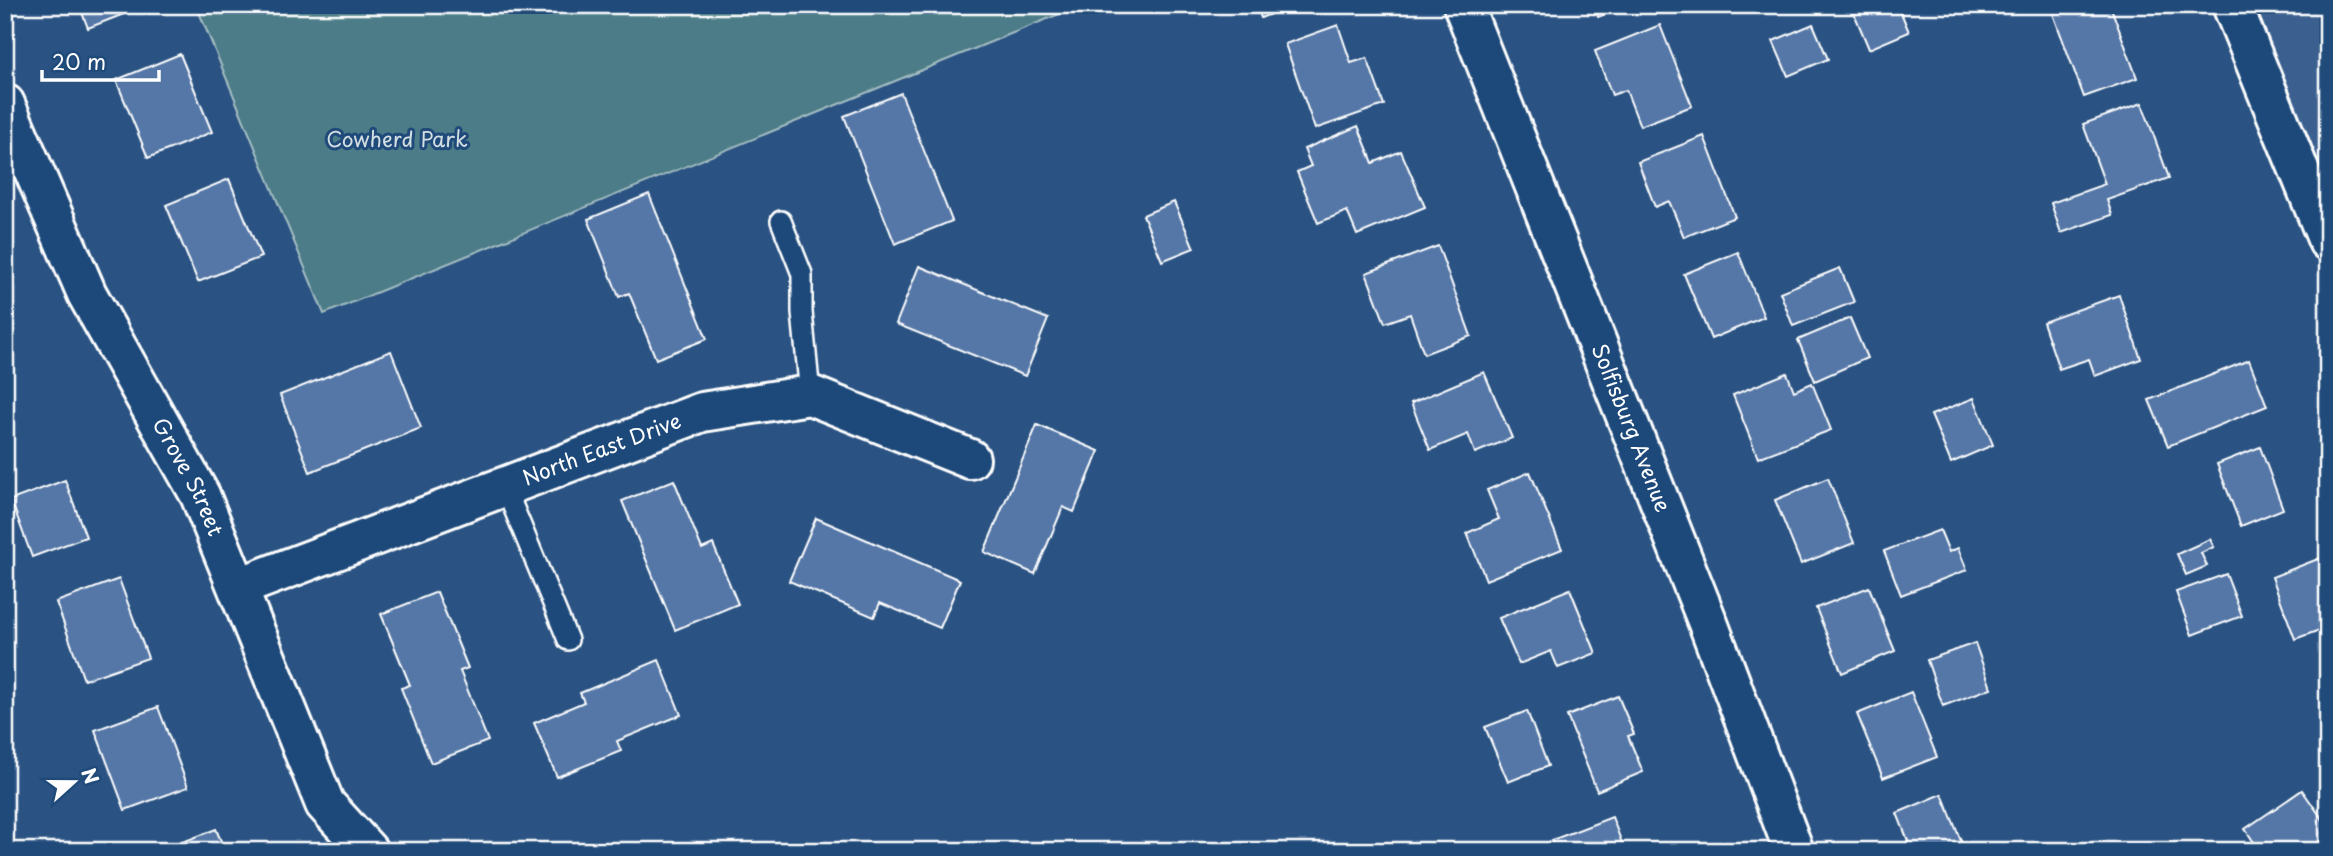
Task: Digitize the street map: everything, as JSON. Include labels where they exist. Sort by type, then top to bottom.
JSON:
[{"type":"street","name":"Solfisburg Avenue","points":[[1463,5],[1708,623],[1794,851]]},
{"type":"street","points":[[2232,5],[2328,241]]},
{"type":"street","name":"Grove Street","points":[[5,104],[87,294],[200,495],[325,804],[368,851]]},
{"type":"street","points":[[810,395],[970,458]]},
{"type":"street","name":"North East Drive","points":[[239,587],[702,412],[810,395]]},
{"type":"lane","points":[[781,221],[802,274],[802,312],[810,395]]},
{"type":"lane","points":[[505,487],[568,640]]},
{"type":"shaded area","points":[[2223,5],[2328,5],[2328,266]]},
{"type":"green space","name":"Cowherd Park","points":[[196,5],[1060,5],[1062,13],[324,314]]},
{"type":"building","points":[[79,5],[141,5],[142,7],[88,28]]},
{"type":"building","points":[[1256,5],[1292,5],[1261,18]]},
{"type":"building","points":[[1594,5],[1629,5],[1598,17]]},
{"type":"building","points":[[1898,5],[1909,32],[1869,49],[1851,6]]},
{"type":"building","points":[[2068,5],[2110,5],[2137,78],[2084,97],[2052,11]]},
{"type":"building","points":[[1813,24],[1828,59],[1788,76],[1773,41]]},
{"type":"building","points":[[1338,25],[1351,63],[1367,58],[1384,105],[1315,129],[1285,44]]},
{"type":"building","points":[[1660,25],[1692,106],[1640,126],[1626,90],[1612,95],[1595,51]]},
{"type":"building","points":[[180,54],[212,132],[148,158],[116,80]]},
{"type":"building","points":[[901,93],[952,221],[895,244],[844,116]]},
{"type":"building","points":[[2142,103],[2169,178],[2107,200],[2112,215],[2061,233],[2051,203],[2105,184],[2083,124]]},
{"type":"building","points":[[1358,126],[1373,163],[1401,151],[1425,207],[1357,235],[1347,211],[1318,223],[1297,172],[1311,166],[1304,149]]},
{"type":"building","points":[[1704,136],[1735,217],[1684,237],[1669,201],[1655,207],[1638,162]]},
{"type":"building","points":[[229,179],[261,257],[198,282],[166,205]]},
{"type":"building","points":[[649,194],[707,339],[656,359],[629,293],[619,297],[588,219]]},
{"type":"building","points":[[1174,202],[1194,248],[1162,261],[1143,215]]},
{"type":"building","points":[[1438,246],[1471,336],[1424,354],[1410,314],[1385,323],[1366,273]]},
{"type":"building","points":[[1738,252],[1764,317],[1711,339],[1684,274]]},
{"type":"building","points":[[919,266],[1048,319],[1025,376],[896,324]]},
{"type":"building","points":[[1840,268],[1854,302],[1793,326],[1780,292]]},
{"type":"building","points":[[2119,295],[2141,359],[2095,376],[2089,359],[2059,369],[2043,322]]},
{"type":"building","points":[[1850,318],[1867,358],[1815,381],[1798,340]]},
{"type":"building","points":[[391,351],[421,428],[310,472],[280,395]]},
{"type":"building","points":[[2249,360],[2267,406],[2168,446],[2149,400]]},
{"type":"building","points":[[1484,372],[1512,438],[1475,453],[1468,434],[1430,450],[1411,403]]},
{"type":"building","points":[[1787,373],[1794,391],[1812,383],[1831,430],[1758,458],[1733,395]]},
{"type":"building","points":[[1974,398],[1993,445],[1951,463],[1931,415]]},
{"type":"building","points":[[1037,425],[1099,451],[1074,512],[1063,507],[1035,574],[984,552]]},
{"type":"building","points":[[2260,447],[2283,509],[2241,526],[2217,464]]},
{"type":"building","points":[[1530,472],[1562,549],[1486,580],[1467,533],[1499,519],[1487,490]]},
{"type":"building","points":[[1828,478],[1854,543],[1801,564],[1775,500]]},
{"type":"building","points":[[65,480],[86,537],[32,557],[11,500]]},
{"type":"building","points":[[674,480],[702,549],[713,544],[738,604],[675,630],[622,501]]},
{"type":"building","points":[[816,518],[960,580],[940,628],[880,603],[874,617],[789,581]]},
{"type":"building","points":[[1940,530],[1949,552],[1958,548],[1967,570],[1901,595],[1884,551]]},
{"type":"building","points":[[2210,539],[2214,547],[2201,553],[2207,566],[2186,575],[2177,554]]},
{"type":"building","points":[[2323,557],[2328,569],[2328,627],[2295,639],[2272,577]]},
{"type":"building","points":[[2226,574],[2242,616],[2192,635],[2176,592]]},
{"type":"building","points":[[119,579],[148,658],[84,680],[56,602]]},
{"type":"building","points":[[1869,587],[1895,651],[1842,673],[1816,608]]},
{"type":"building","points":[[1570,589],[1596,653],[1558,668],[1551,651],[1519,664],[1499,618]]},
{"type":"building","points":[[437,592],[468,668],[460,671],[488,741],[431,763],[401,688],[410,685],[381,614]]},
{"type":"building","points":[[1975,643],[1991,688],[1943,706],[1927,660]]},
{"type":"building","points":[[659,660],[681,715],[617,741],[621,751],[557,777],[534,723],[584,702],[580,693]]},
{"type":"building","points":[[1911,692],[1937,757],[1883,778],[1857,714]]},
{"type":"building","points":[[1618,696],[1634,734],[1628,736],[1643,772],[1597,791],[1567,716]]},
{"type":"building","points":[[158,707],[188,787],[125,810],[95,730]]},
{"type":"building","points":[[1527,711],[1548,766],[1508,782],[1485,727]]},
{"type":"building","points":[[2302,790],[2328,827],[2328,836],[2306,851],[2260,851],[2245,829]]},
{"type":"building","points":[[1942,794],[1965,851],[1912,851],[1897,813]]},
{"type":"building","points":[[1612,817],[1625,851],[1556,851],[1552,840]]},
{"type":"building","points":[[216,829],[225,851],[160,851]]}]
